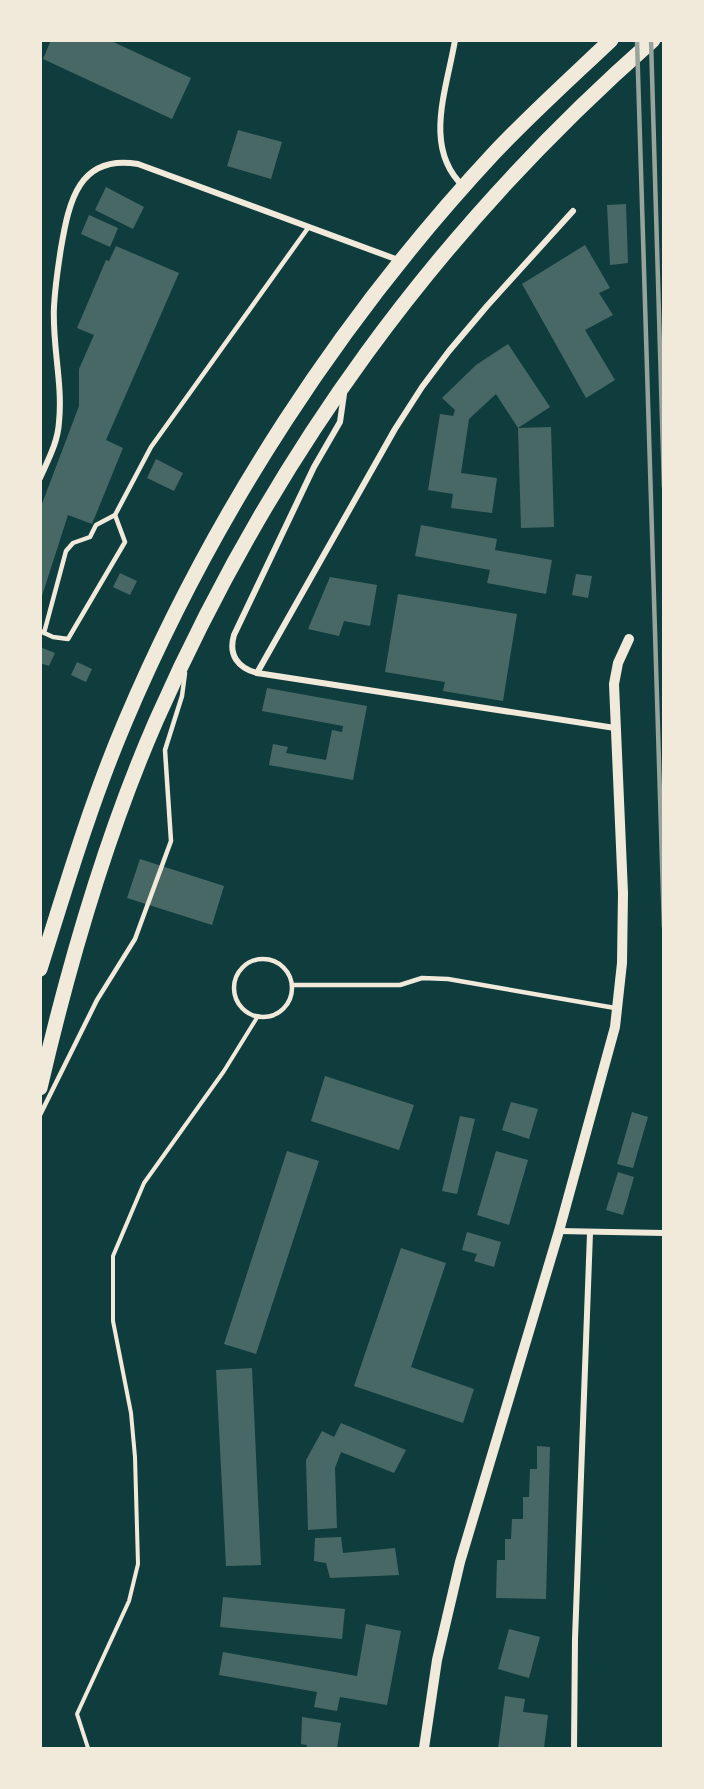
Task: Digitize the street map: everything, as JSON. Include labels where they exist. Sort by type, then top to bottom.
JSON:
[{"type":"main road","points":[[40,969],[96,798],[124,722],[165,636],[257,466],[305,391],[401,261],[495,152],[611,40]]},
{"type":"main road","points":[[40,1088],[67,980],[94,890],[155,723],[235,560],[305,442],[393,315],[492,197],[550,136],[653,40]]},
{"type":"street","points":[[455,40],[439,140],[450,171],[465,188]]},
{"type":"street","points":[[40,478],[56,441],[60,422],[54,308],[58,263],[72,197],[89,174],[99,167],[112,162],[138,164],[401,261]]},
{"type":"street","points":[[257,673],[395,429],[428,378],[487,306],[573,211]]},
{"type":"street","points":[[346,381],[340,422],[315,467],[234,635],[231,646],[236,660],[243,667],[257,673],[615,728]]},
{"type":"street","points":[[424,1749],[448,1610],[559,1232],[618,1009],[623,893],[614,677],[629,639]]},
{"type":"street","points":[[559,1232],[663,1233]]},
{"type":"street","points":[[574,1749],[575,1639],[590,1233]]},
{"type":"lane","points":[[116,515],[126,542],[68,639],[53,637],[42,632],[66,551],[73,543],[90,537],[96,525],[116,515],[151,447],[308,228]]},
{"type":"lane","points":[[40,1116],[97,1000],[135,939],[171,841],[170,804],[165,768],[166,740],[184,688],[184,661]]},
{"type":"lane","points":[[256,960],[275,962],[289,975],[292,985],[288,1002],[275,1014],[258,1016],[241,1007],[234,989],[235,979],[247,964],[256,960]]},
{"type":"lane","points":[[292,985],[400,985],[422,978],[448,979],[618,1009]]},
{"type":"path","points":[[88,1749],[77,1714],[129,1601],[138,1564],[135,1457],[131,1413],[113,1322],[112,1256],[144,1183],[224,1071],[258,1016]]},
{"type":"building","points":[[51,40],[109,40],[191,78],[172,119],[43,59]]},
{"type":"building","points":[[238,130],[282,142],[271,179],[227,166]]},
{"type":"building","points":[[106,187],[144,207],[133,229],[95,210]]},
{"type":"building","points":[[626,204],[628,263],[610,265],[607,205]]},
{"type":"building","points":[[89,215],[118,228],[110,247],[81,234]]},
{"type":"building","points":[[585,245],[610,288],[599,293],[613,315],[585,330],[615,380],[586,398],[522,284]]},
{"type":"building","points":[[116,246],[179,273],[106,440],[123,448],[92,524],[68,515],[40,602],[40,509],[79,406],[79,369],[94,335],[77,328],[106,260],[109,261]]},
{"type":"building","points":[[508,344],[550,407],[518,428],[496,394],[469,419],[461,473],[497,478],[492,513],[451,508],[453,494],[428,490],[440,414],[453,416],[455,410],[442,398],[476,365]]},
{"type":"building","points":[[551,427],[554,527],[521,528],[518,428]]},
{"type":"building","points":[[156,459],[183,473],[174,491],[147,478]]},
{"type":"building","points":[[421,525],[497,539],[495,550],[552,560],[546,594],[487,583],[490,570],[415,556]]},
{"type":"building","points":[[120,573],[137,581],[130,595],[113,587]]},
{"type":"building","points":[[576,574],[592,576],[588,598],[572,595]]},
{"type":"building","points":[[330,577],[377,585],[370,626],[344,621],[339,636],[308,629]]},
{"type":"building","points":[[398,594],[517,614],[503,701],[443,691],[445,682],[385,672]]},
{"type":"building","points":[[40,647],[55,653],[49,666],[40,663]]},
{"type":"building","points":[[77,662],[92,669],[86,682],[71,675]]},
{"type":"building","points":[[267,688],[367,706],[353,780],[269,765],[273,744],[288,747],[286,753],[326,760],[332,730],[342,732],[343,726],[262,711]]},
{"type":"building","points":[[140,859],[224,886],[212,925],[127,898]]},
{"type":"building","points":[[325,1076],[414,1105],[399,1150],[311,1121]]},
{"type":"building","points":[[511,1102],[538,1109],[529,1139],[502,1130]]},
{"type":"building","points":[[632,1112],[648,1117],[633,1168],[617,1164]]},
{"type":"building","points":[[460,1116],[475,1119],[457,1194],[442,1191]]},
{"type":"building","points":[[287,1151],[319,1161],[256,1354],[224,1344]]},
{"type":"building","points":[[496,1151],[528,1160],[509,1225],[477,1215]]},
{"type":"building","points":[[618,1172],[634,1177],[623,1215],[606,1210]]},
{"type":"building","points":[[467,1232],[501,1242],[494,1267],[474,1261],[477,1254],[462,1250]]},
{"type":"building","points":[[401,1248],[446,1263],[411,1367],[474,1389],[463,1423],[354,1386]]},
{"type":"building","points":[[252,1368],[261,1565],[226,1566],[216,1370]]},
{"type":"building","points":[[341,1423],[406,1450],[394,1473],[341,1452],[335,1468],[337,1528],[308,1530],[306,1460],[322,1431],[334,1437]]},
{"type":"building","points":[[537,1446],[550,1447],[546,1599],[496,1598],[497,1560],[505,1560],[505,1539],[511,1539],[512,1519],[523,1519],[523,1497],[529,1497],[530,1469],[537,1469]]},
{"type":"building","points":[[341,1537],[343,1553],[395,1548],[399,1575],[330,1578],[326,1563],[314,1561],[315,1538]]},
{"type":"building","points":[[223,1597],[345,1609],[342,1639],[220,1627]]},
{"type":"building","points":[[366,1624],[401,1631],[387,1705],[340,1697],[337,1711],[314,1707],[317,1692],[219,1675],[223,1652],[357,1676]]},
{"type":"building","points":[[509,1629],[540,1637],[529,1678],[498,1669]]},
{"type":"building","points":[[505,1696],[525,1699],[523,1712],[548,1715],[544,1748],[498,1748]]},
{"type":"building","points":[[302,1717],[341,1723],[337,1748],[306,1748],[307,1745],[301,1744]]},
{"type":"railway","points":[[637,40],[664,927]]},
{"type":"railway","points":[[651,40],[664,487]]}]
